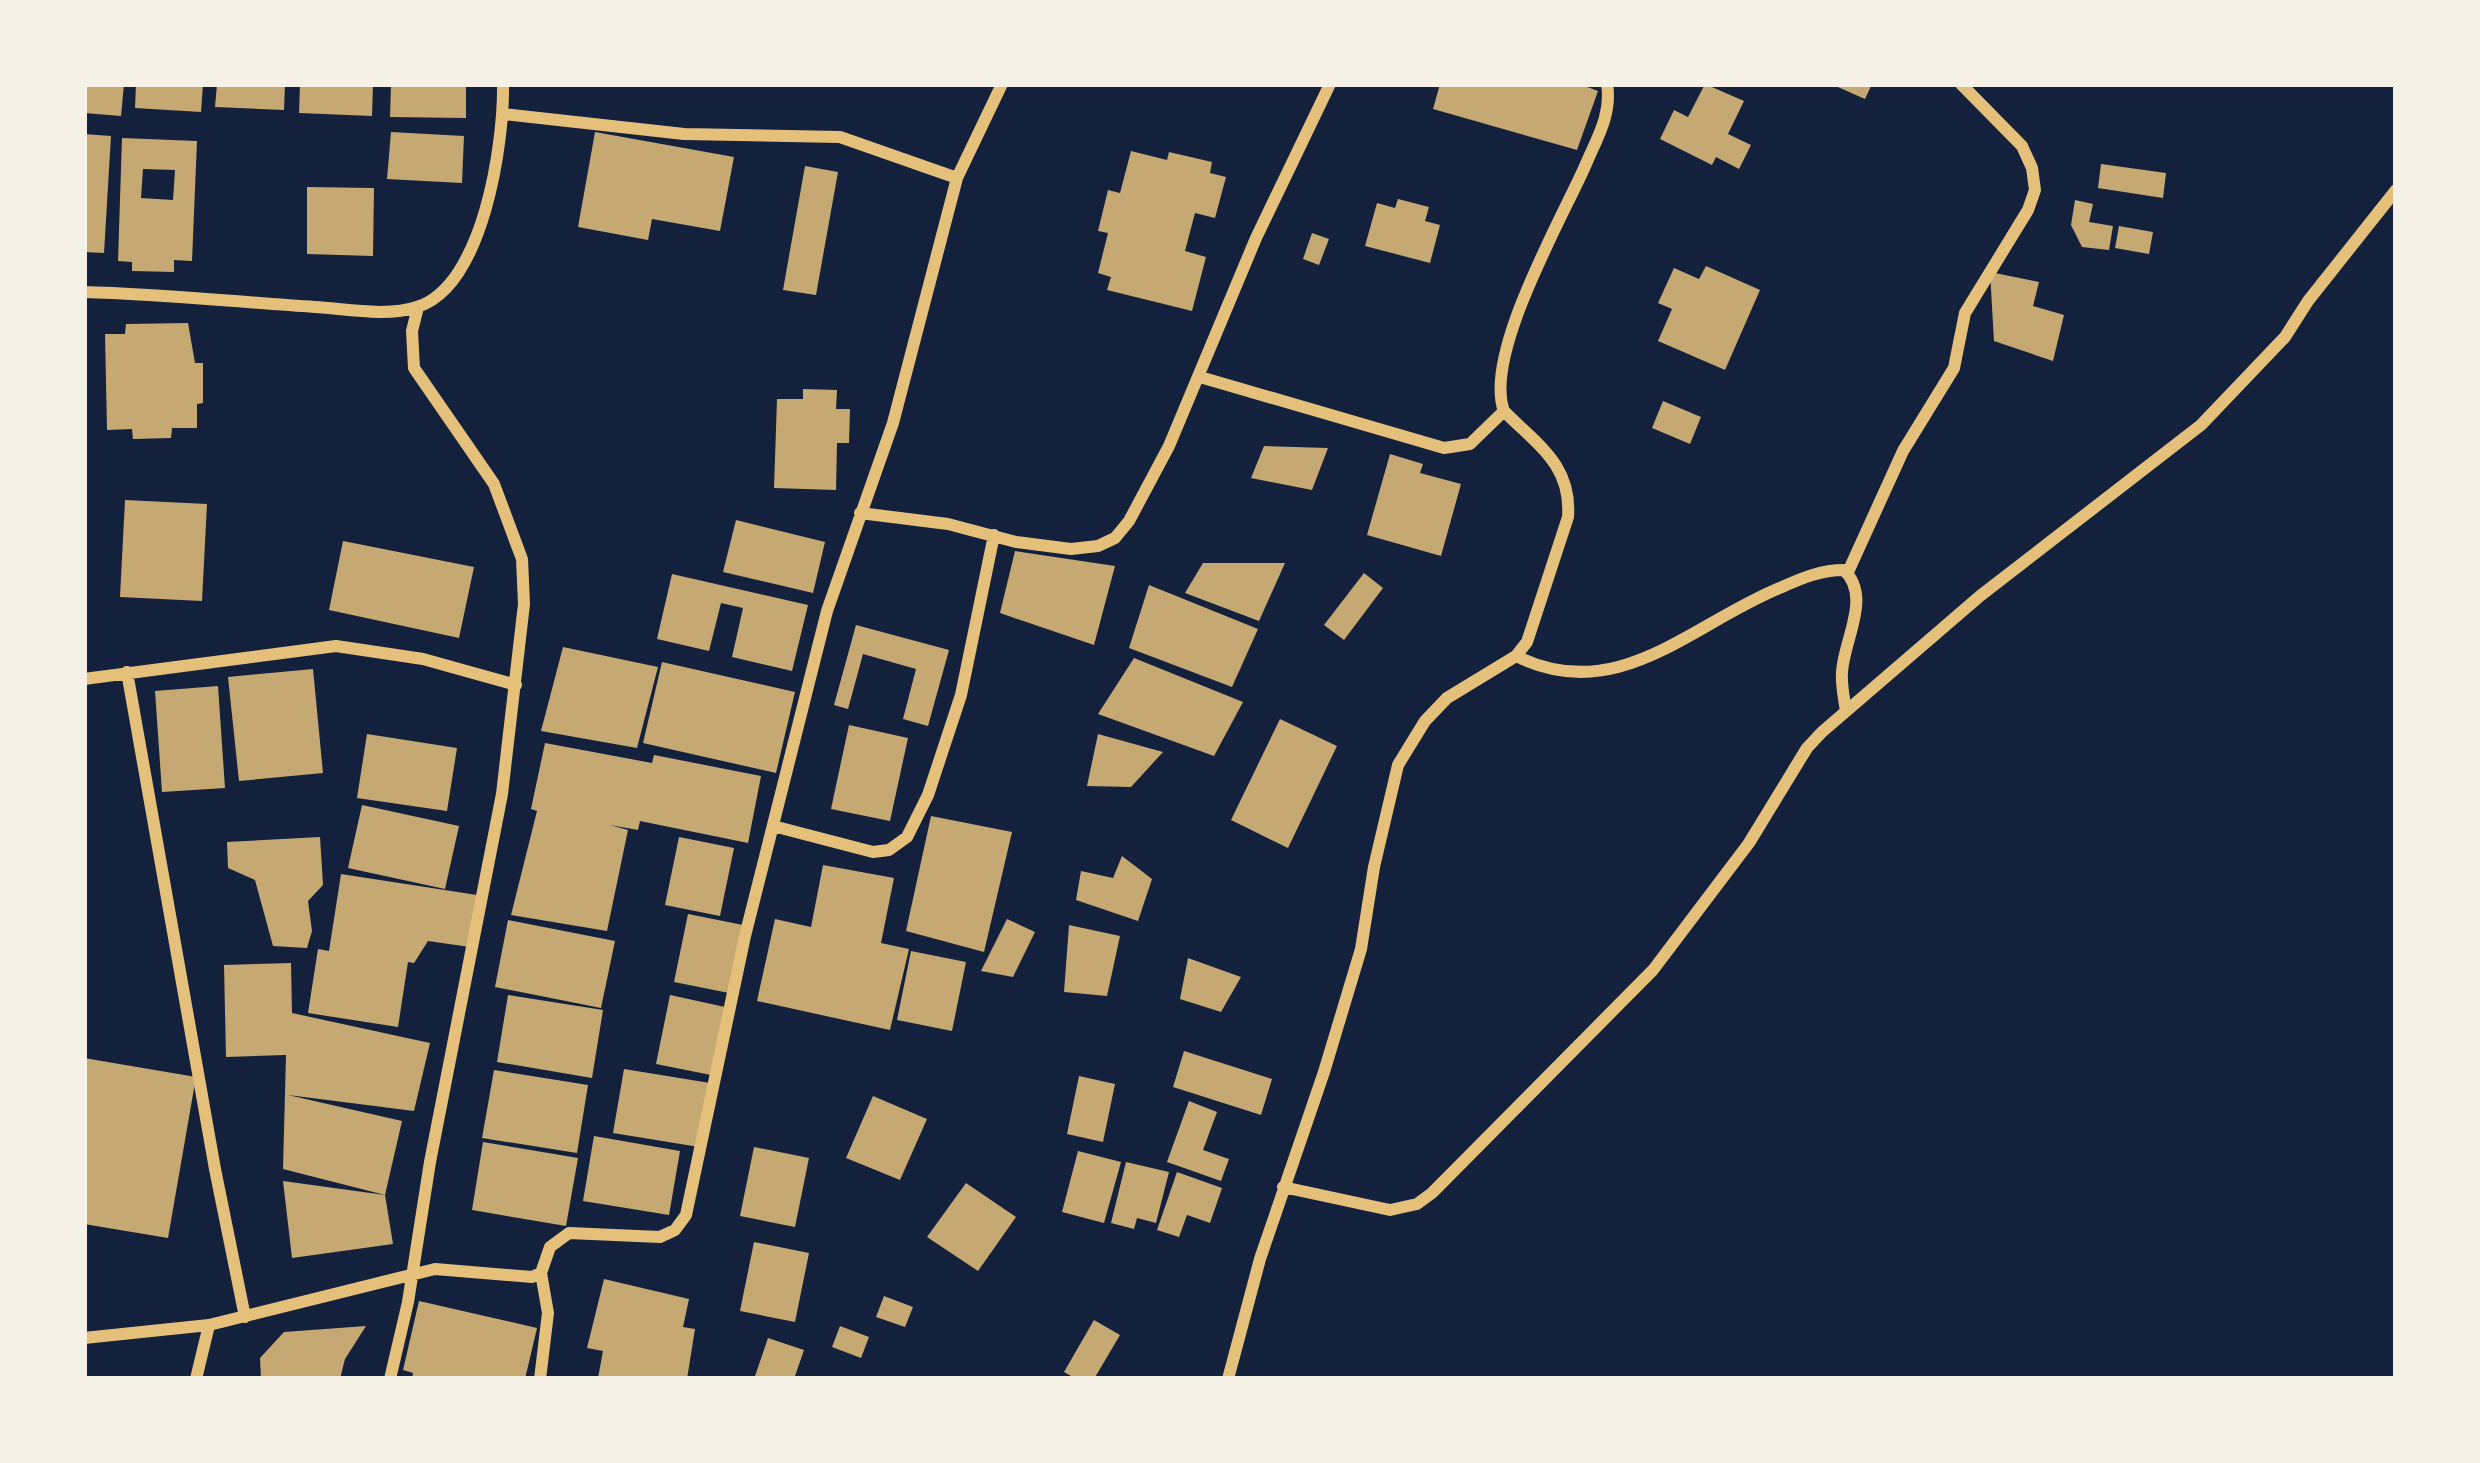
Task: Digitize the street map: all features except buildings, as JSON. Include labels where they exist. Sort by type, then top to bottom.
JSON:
[{"type":"street","points":[[84,292],[370,311],[418,307],[433,298],[460,268],[482,226],[504,114],[503,84]]},
{"type":"street","points":[[540,1379],[548,1313],[542,1273],[550,1247],[569,1232],[640,1238],[670,1234],[680,1226],[695,1179],[745,936],[826,611],[893,424],[957,178],[1002,84]]},
{"type":"street","points":[[860,513],[948,524],[1071,549],[1098,546],[1114,538],[1129,521],[1159,465],[1256,238],[1330,84]]},
{"type":"street","points":[[1228,1379],[1283,1186],[1361,949],[1398,765],[1416,733],[1447,698],[1516,656],[1534,629],[1568,517],[1570,500],[1552,455],[1504,411],[1501,373],[1517,317],[1605,120],[1607,84]]},
{"type":"street","points":[[1846,711],[1842,674],[1856,594],[1848,572],[1903,451],[1954,368],[1965,313],[2028,210],[2035,190],[2022,146],[1960,84]]},
{"type":"street","points":[[504,114],[684,134],[840,136],[957,178]]},
{"type":"street","points":[[1283,1186],[1390,1210],[1418,1204],[1432,1193],[1653,970],[1749,843],[1807,748],[1980,596],[2201,425],[2285,337],[2396,190]]},
{"type":"street","points":[[390,1379],[502,794],[524,604],[522,559],[494,484],[414,368],[412,331],[418,307]]},
{"type":"street","points":[[1200,377],[1444,448],[1470,444],[1504,411]]},
{"type":"street","points":[[773,826],[873,852],[889,850],[907,837],[928,795],[962,695],[994,535]]},
{"type":"street","points":[[1516,656],[1563,673],[1611,669],[1684,640],[1799,579],[1834,570],[1848,572]]},
{"type":"street","points":[[84,679],[336,646],[423,659],[517,685]]},
{"type":"street","points":[[127,672],[245,1317]]},
{"type":"street","points":[[84,1337],[209,1325],[447,1268],[524,1278],[542,1273]]},
{"type":"street","points":[[196,1379],[209,1325]]}]
